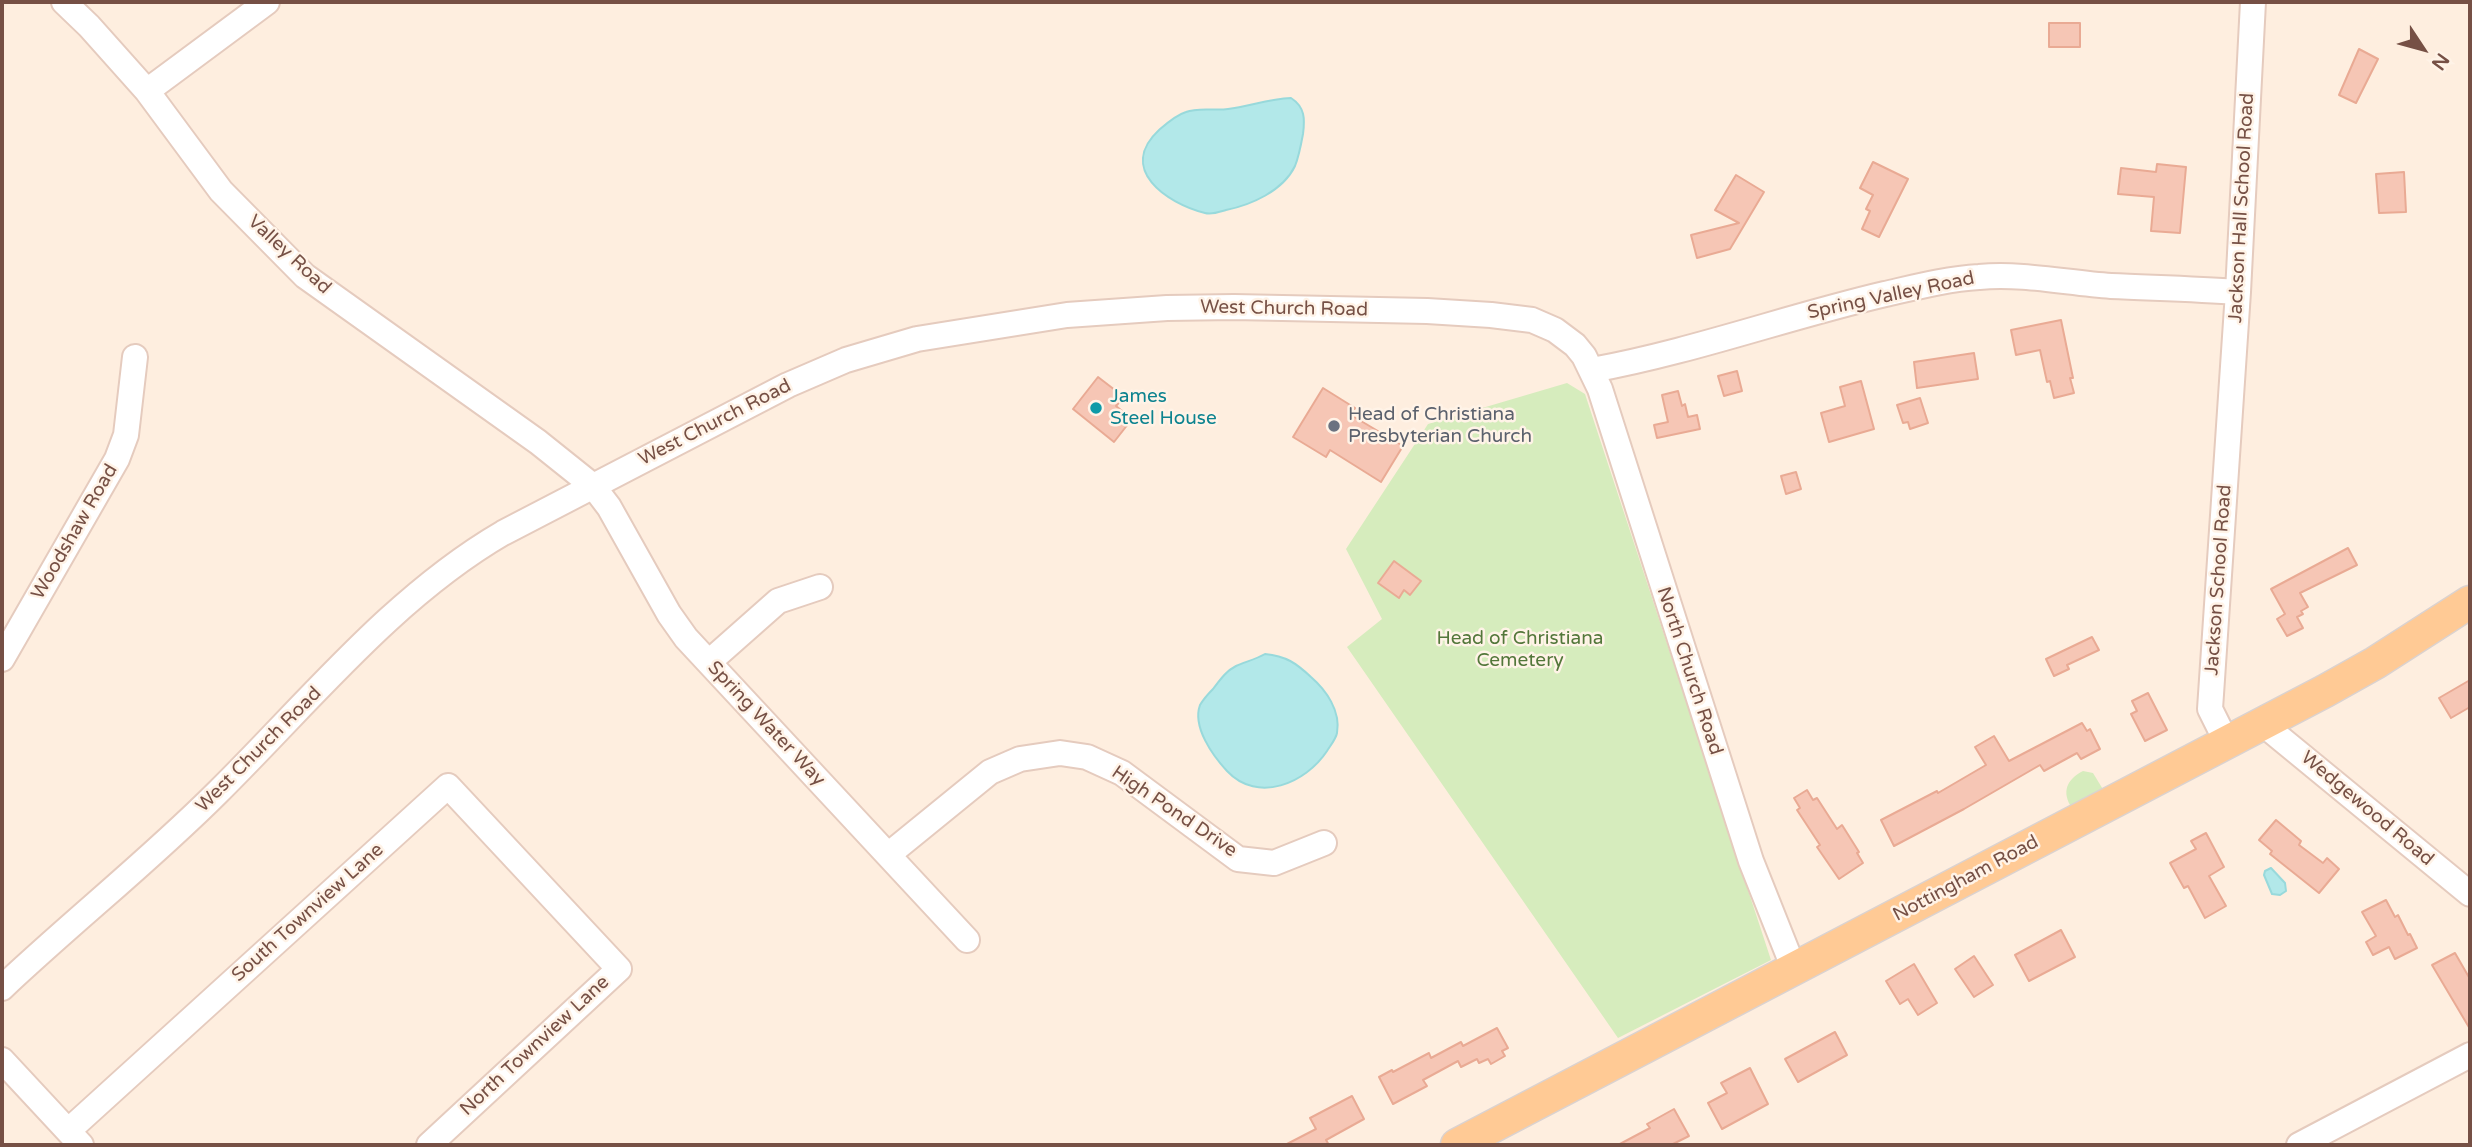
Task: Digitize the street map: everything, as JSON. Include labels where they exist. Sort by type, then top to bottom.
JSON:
[{"type":"main road","name":"Nottingham Road","points":[[1457,1145],[2263,724],[2375,663],[2470,602]]},
{"type":"street","name":"Valley Road","points":[[64,2],[89,26],[146,91],[221,191],[305,276],[538,442],[593,486]]},
{"type":"street","points":[[146,91],[267,2]]},
{"type":"street","name":"Jackson Hall School Road","points":[[2230,414],[2253,2]]},
{"type":"street","name":"Spring Valley Road","points":[[1592,370],[1633,363],[1829,307],[1956,279],[2008,276],[2111,286],[2238,292]]},
{"type":"street","name":"West Church Road","points":[[2,988],[177,831],[360,648],[430,583],[483,544],[764,397],[846,360],[917,339],[1067,315],[1234,307],[1427,311],[1516,317],[1544,324],[1566,337],[1584,356],[1592,370]]},
{"type":"street","name":"Woodshaw Road","points":[[2,659],[117,459],[126,435],[135,357]]},
{"type":"street","name":"North Church Road","points":[[1592,370],[1609,415],[1754,870],[1794,969]]},
{"type":"street","name":"Jackson School Road","points":[[2227,743],[2210,709],[2230,414]]},
{"type":"street","name":"Spring Water Way","points":[[593,486],[609,507],[668,614],[709,662],[967,940]]},
{"type":"street","points":[[709,662],[778,601],[820,587]]},
{"type":"street","name":"Wedgewood Road","points":[[2263,724],[2470,894]]},
{"type":"street","name":"High Pond Drive","points":[[888,855],[990,772],[1020,759],[1060,752],[1087,757],[1122,773],[1238,859],[1274,863],[1324,844]]},
{"type":"street","name":"South Townview Lane","points":[[74,1138],[448,786],[540,884]]},
{"type":"street","name":"North Townview Lane","points":[[429,1145],[619,968],[540,884]]},
{"type":"street","points":[[2299,1145],[2470,1055]]},
{"type":"street","points":[[2,1060],[74,1138]]},
{"type":"green space","name":"Head of Christiana Cemetery","points":[[1567,383],[1585,394],[1771,960],[1618,1038],[1347,647],[1382,619],[1346,549],[1428,424]]},
{"type":"green space","points":[[2083,771],[2093,773],[2104,791],[2072,808],[2067,797],[2067,786]]},
{"type":"water","points":[[1291,98],[1299,105],[1304,118],[1300,150],[1290,175],[1265,196],[1236,208],[1205,213],[1162,193],[1145,171],[1143,158],[1147,144],[1159,130],[1179,115],[1196,110],[1228,109]]},
{"type":"water","points":[[1265,654],[1290,661],[1317,682],[1331,702],[1338,725],[1333,742],[1307,772],[1294,780],[1267,788],[1239,781],[1227,771],[1205,741],[1198,714],[1201,703],[1226,673]]},
{"type":"water","points":[[2271,868],[2285,883],[2286,891],[2280,895],[2272,894],[2264,875],[2265,871]]},
{"type":"building","points":[[2049,23],[2080,23],[2080,47],[2049,47]]},
{"type":"building","points":[[2359,49],[2378,59],[2356,103],[2339,95]]},
{"type":"building","points":[[1873,162],[1908,179],[1879,237],[1862,229],[1870,211],[1866,209],[1873,195],[1860,188]]},
{"type":"building","points":[[2157,164],[2186,167],[2180,233],[2151,231],[2154,197],[2118,194],[2121,168],[2156,172]]},
{"type":"building","points":[[2404,172],[2406,212],[2379,213],[2376,174]]},
{"type":"building","points":[[1736,175],[1764,192],[1730,249],[1697,258],[1691,235],[1739,223],[1715,210]]},
{"type":"building","points":[[2061,320],[2074,393],[2054,398],[2050,381],[2047,382],[2040,350],[2016,355],[2011,330]]},
{"type":"building","points":[[1974,353],[1978,379],[1917,388],[1914,362]]},
{"type":"building","points":[[1737,371],[1742,391],[1724,396],[1718,376]]},
{"type":"building","name":"James Steel House","points":[[1098,377],[1124,397],[1116,406],[1132,419],[1114,442],[1073,409]]},
{"type":"building","points":[[1861,381],[1874,429],[1829,442],[1821,413],[1845,406],[1840,387]]},
{"type":"building","name":"Head of Christiana Presbyterian Church","points":[[1323,388],[1355,408],[1351,415],[1403,446],[1381,482],[1330,450],[1326,457],[1293,437]]},
{"type":"building","points":[[1678,391],[1688,417],[1697,415],[1700,429],[1657,438],[1654,425],[1668,422],[1662,395]]},
{"type":"building","points":[[1920,398],[1928,423],[1910,429],[1908,422],[1903,423],[1897,405]]},
{"type":"building","points":[[1796,472],[1801,489],[1786,494],[1781,476]]},
{"type":"building","points":[[2348,548],[2357,565],[2300,593],[2308,607],[2297,617],[2303,628],[2287,636],[2277,619],[2285,614],[2271,589]]},
{"type":"building","points":[[1394,561],[1421,581],[1410,595],[1404,590],[1399,598],[1378,583]]},
{"type":"building","points":[[2092,637],[2099,650],[2067,665],[2069,669],[2054,676],[2046,659]]},
{"type":"building","points":[[2470,680],[2470,707],[2451,718],[2439,698]]},
{"type":"building","points":[[2148,693],[2167,730],[2145,741],[2131,714],[2137,711],[2132,701]]},
{"type":"building","points":[[2082,723],[2087,731],[2090,729],[2100,749],[2081,759],[2077,753],[2044,771],[2040,765],[1894,846],[1881,820],[1937,791],[1938,793],[1986,765],[1975,747],[1994,736],[2009,761]]},
{"type":"building","points":[[1807,790],[1813,800],[1817,798],[1837,829],[1842,825],[1863,863],[1839,879],[1817,847],[1820,845],[1797,810],[1800,808],[1794,798]]},
{"type":"building","points":[[2276,820],[2301,841],[2299,845],[2323,863],[2327,858],[2339,869],[2319,893],[2270,854],[2272,851],[2259,840]]},
{"type":"building","points":[[2206,833],[2224,867],[2209,876],[2226,906],[2205,918],[2188,886],[2184,888],[2170,863],[2196,849],[2191,841]]},
{"type":"building","points":[[2386,900],[2417,948],[2395,959],[2389,947],[2373,955],[2366,942],[2376,936],[2362,912]]},
{"type":"building","points":[[2061,930],[2075,957],[2029,981],[2015,955]]},
{"type":"building","points":[[2455,953],[2470,979],[2470,1029],[2432,965]]},
{"type":"building","points":[[1974,956],[1993,985],[1974,997],[1955,969]]},
{"type":"building","points":[[1914,964],[1937,1003],[1918,1015],[1908,999],[1900,1004],[1886,981]]},
{"type":"building","points":[[1497,1028],[1508,1048],[1502,1051],[1505,1056],[1491,1064],[1488,1059],[1479,1063],[1477,1059],[1461,1067],[1458,1061],[1423,1080],[1427,1086],[1393,1104],[1379,1077],[1429,1053],[1431,1058],[1461,1042],[1463,1046]]},
{"type":"building","points":[[1835,1032],[1847,1055],[1798,1082],[1785,1059]]},
{"type":"building","points":[[1750,1068],[1768,1104],[1722,1129],[1708,1103],[1727,1093],[1721,1083]]},
{"type":"building","points":[[1352,1096],[1364,1119],[1326,1140],[1329,1145],[1285,1145],[1316,1129],[1310,1118]]},
{"type":"building","points":[[1674,1109],[1689,1136],[1671,1145],[1618,1145],[1650,1128],[1647,1124]]},
{"type":"place","name":"James Steel House","points":[[1096,408]]},
{"type":"place","name":"Head of Christiana Presbyterian Church","points":[[1334,426]]}]
